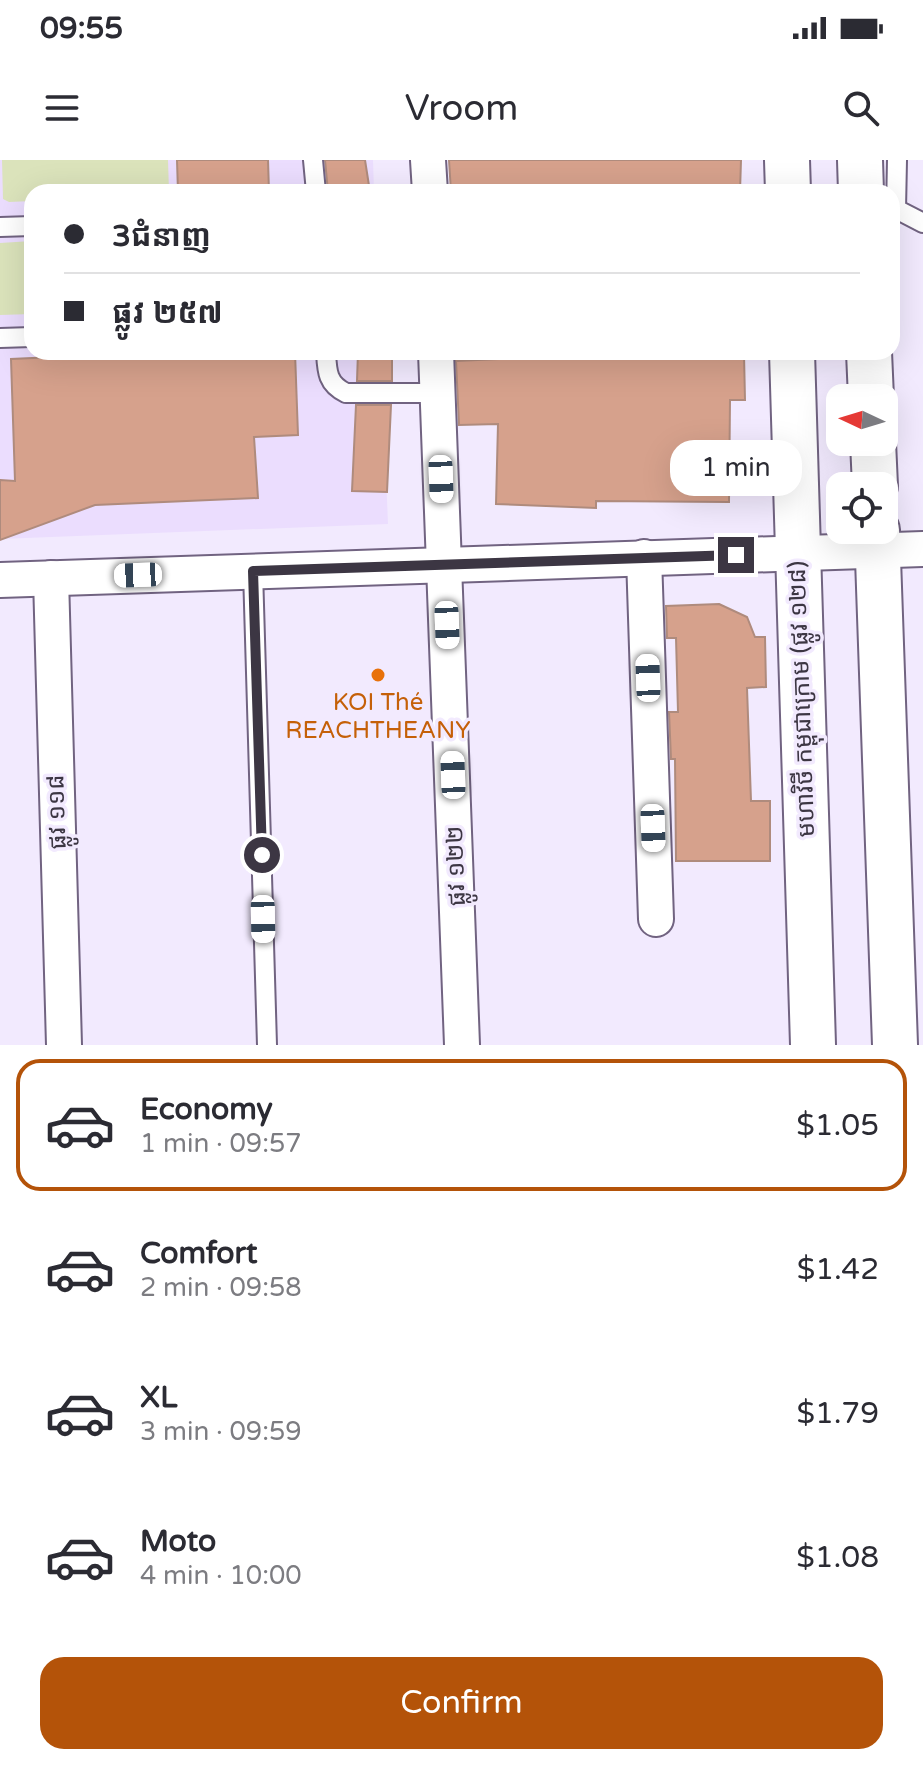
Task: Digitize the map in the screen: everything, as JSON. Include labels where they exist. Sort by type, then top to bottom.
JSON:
[{"type":"main road","points":[[787,160],[788,184]]},
{"type":"main road","points":[[860,160],[861,184]]},
{"type":"main road","name":"មហាវិថី កម្ពុជាក្រោម (ផ្លូវ ១២៨)","points":[[792,360],[813,1045]]},
{"type":"main road","points":[[869,360],[870,384]]},
{"type":"main road","points":[[878,544],[895,1045]]},
{"type":"street","points":[[428,160],[430,184]]},
{"type":"street","name":"ផ្លូវ ១២២","points":[[436,360],[462,1045]]},
{"type":"street","points":[[0,580],[797,553],[853,544]]},
{"type":"street","points":[[898,544],[923,549]]},
{"type":"street","points":[[644,557],[656,919]]},
{"type":"street","name":"ផ្លូវ ១១៨","points":[[51,578],[64,1045]]},
{"type":"lane","points":[[313,160],[315,184]]},
{"type":"lane","points":[[897,160],[897,184]]},
{"type":"lane","points":[[900,211],[923,223]]},
{"type":"lane","points":[[0,227],[24,226]]},
{"type":"lane","points":[[0,338],[24,337]]},
{"type":"lane","points":[[326,360],[327,376],[335,388],[346,393],[438,393]]},
{"type":"lane","points":[[253,571],[267,1045]]},
{"type":"shaded area","points":[[0,160],[373,160],[374,184],[24,184],[24,360],[381,360],[388,524],[0,539]]},
{"type":"green space","points":[[2,160],[168,160],[169,184],[24,184],[24,201],[3,199]]},
{"type":"green space","points":[[24,242],[24,314],[0,315],[0,243]]},
{"type":"building","points":[[177,160],[268,160],[269,184],[178,184]]},
{"type":"building","points":[[325,160],[365,160],[369,184],[327,184]]},
{"type":"building","points":[[449,160],[741,160],[740,184],[450,184]]},
{"type":"building","points":[[11,359],[295,360],[298,435],[254,437],[258,498],[95,505],[0,540],[0,480],[15,481]]},
{"type":"building","points":[[358,360],[392,360],[392,381],[357,381]]},
{"type":"building","points":[[744,360],[745,400],[730,400],[729,502],[596,501],[596,508],[496,504],[498,424],[459,425],[456,361]]},
{"type":"building","points":[[356,405],[391,405],[387,492],[352,491]]},
{"type":"building","points":[[719,604],[747,617],[755,637],[765,637],[766,687],[747,688],[751,801],[770,801],[770,861],[676,861],[675,759],[671,759],[669,712],[678,712],[676,638],[667,638],[666,606]]},
{"type":"place","name":"KOI Thé REACHTHEANY","points":[[378,675]]},
{"type":"route","points":[[262,855],[253,571],[736,555]]}]
